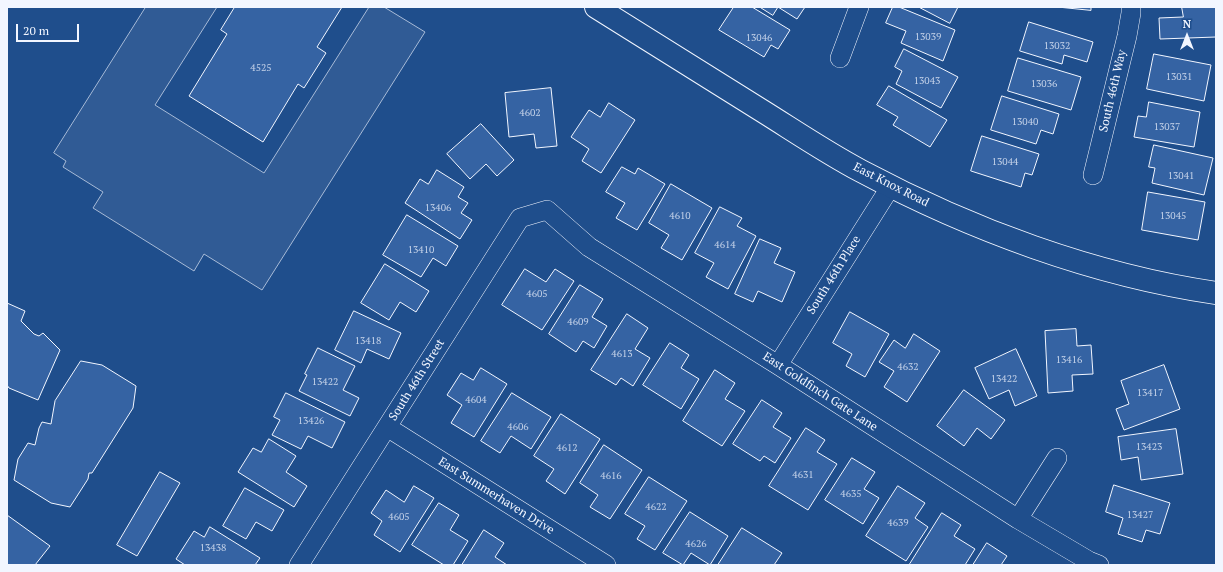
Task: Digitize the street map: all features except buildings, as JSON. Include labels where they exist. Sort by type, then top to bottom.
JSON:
[{"type":"street","name":"East Knox Road","points":[[596,7],[803,136],[860,170],[911,197],[974,225],[1022,244],[1128,275],[1216,293]]},
{"type":"street","points":[[840,58],[859,7]]},
{"type":"street","name":"South 46th Way","points":[[1093,175],[1127,36],[1131,7]]},
{"type":"street","name":"South 46th Place","points":[[778,365],[891,186]]},
{"type":"street","name":"East Goldfinch Gate Lane","points":[[547,210],[589,247],[778,365],[1018,519],[1089,561],[1099,565]]},
{"type":"street","name":"South 46th Street","points":[[299,565],[520,218],[547,210]]},
{"type":"street","name":"East Summerhaven Drive","points":[[387,427],[606,565]]},
{"type":"street","points":[[1018,519],[1056,458]]},
{"type":"shaded area","points":[[146,7],[217,7],[155,105],[264,173],[369,7],[384,7],[425,32],[262,290],[204,254],[194,271],[93,208],[103,192],[63,167],[66,161],[54,153]]}]
